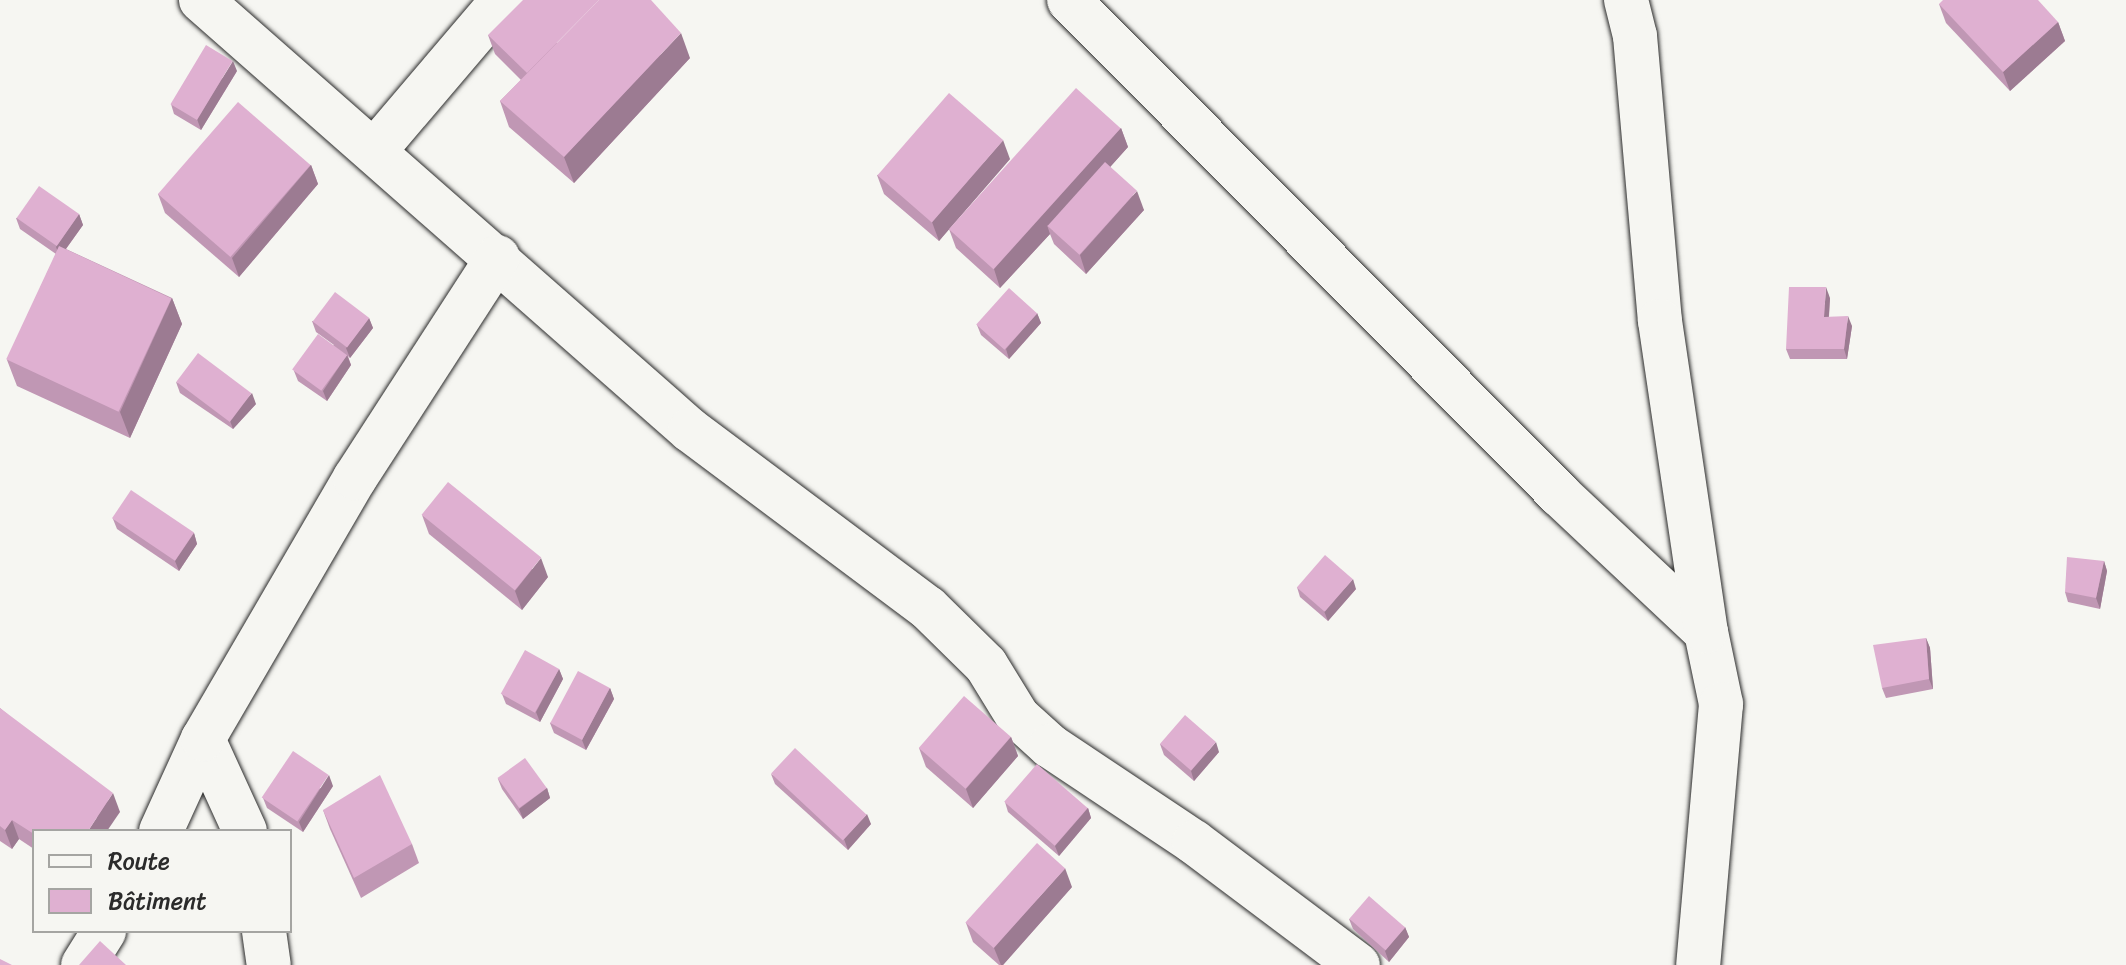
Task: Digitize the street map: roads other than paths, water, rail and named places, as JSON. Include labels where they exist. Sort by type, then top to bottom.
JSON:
[{"type":"street","points":[[201,0],[376,149],[690,430],[928,608],[986,665],[1018,717],[1050,746],[1194,842],[1358,965]]},
{"type":"street","points":[[376,149],[503,0]]},
{"type":"street","points":[[1069,0],[1560,495],[1706,632]]},
{"type":"street","points":[[1626,0],[1635,36],[1660,321],[1706,632],[1721,704],[1698,965]]},
{"type":"street","points":[[162,829],[203,739],[355,478],[498,257]]},
{"type":"street","points":[[203,739],[244,829]]},
{"type":"street","points":[[83,965],[103,933]]},
{"type":"street","points":[[264,933],[269,965]]}]
